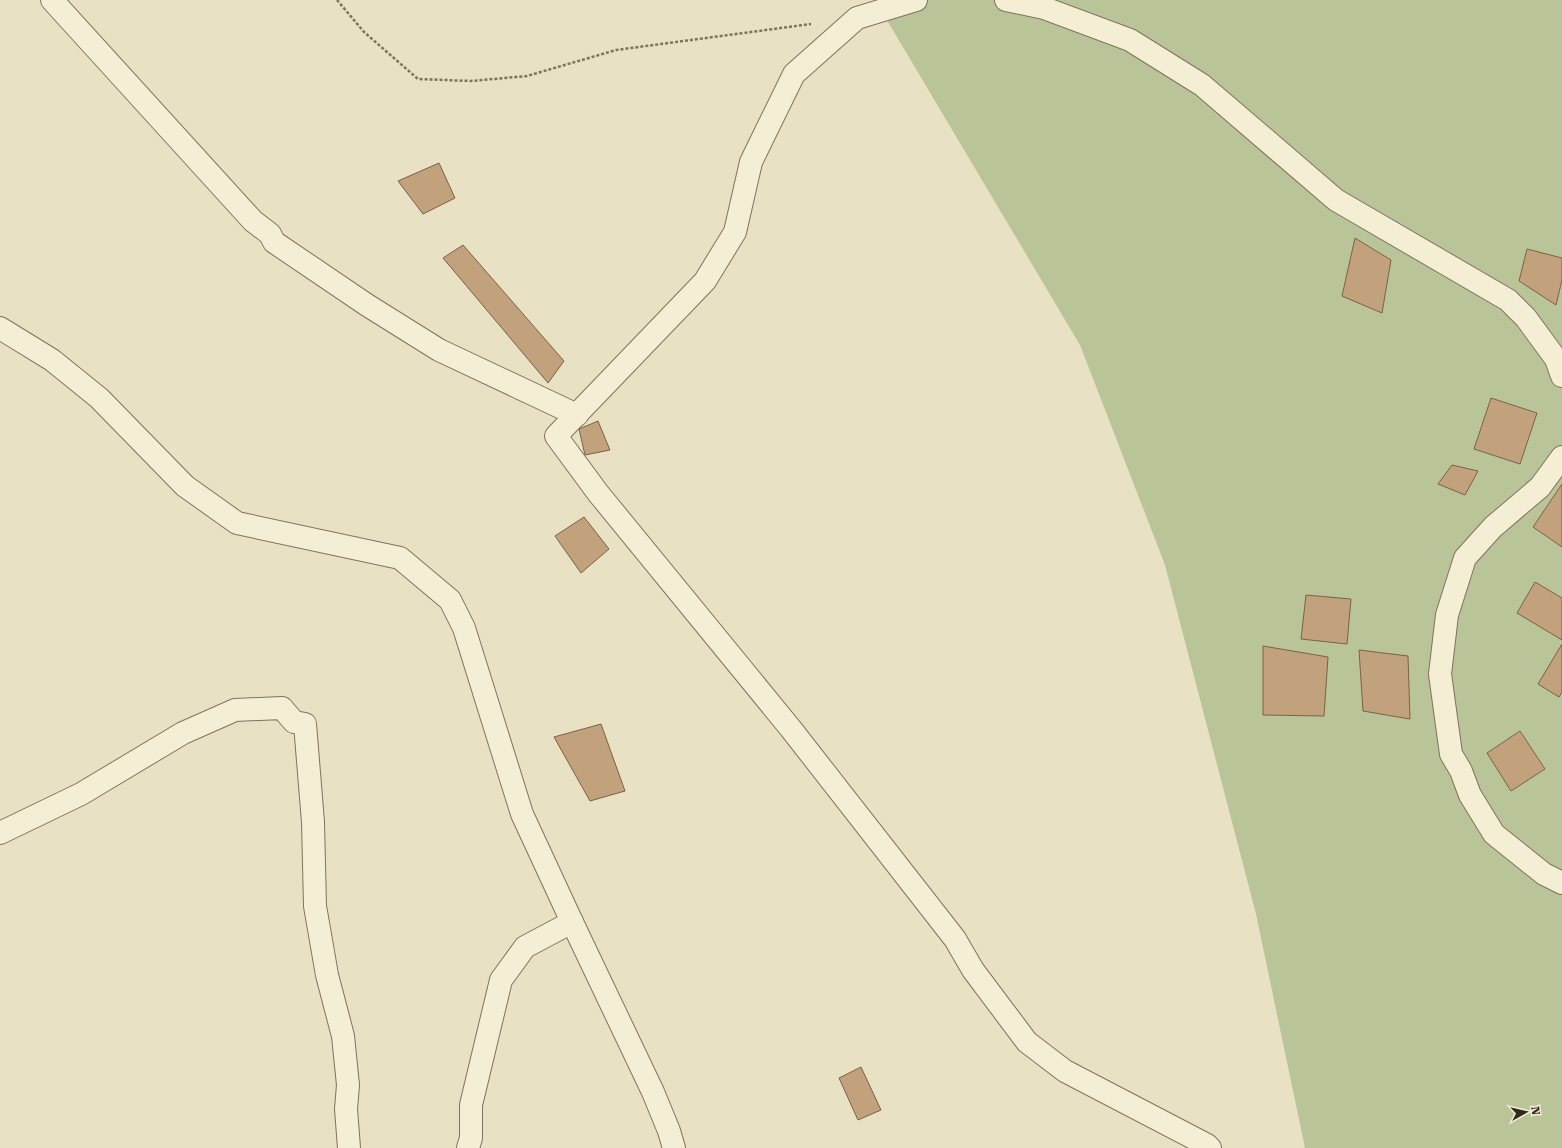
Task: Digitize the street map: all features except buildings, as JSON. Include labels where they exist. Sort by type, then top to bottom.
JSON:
[{"type":"street","points":[[52,0],[253,221],[270,234],[274,242],[367,305],[439,350],[577,415]]},
{"type":"street","points":[[916,0],[857,18],[794,74],[751,162],[735,232],[705,281],[556,436],[598,493],[791,729],[955,939],[973,970],[1027,1042],[1065,1071],[1210,1148]]},
{"type":"street","points":[[1006,0],[1044,8],[1130,40],[1202,85],[1336,200],[1508,300],[1526,318],[1556,358],[1562,376]]},
{"type":"street","points":[[0,328],[52,360],[99,398],[185,486],[237,523],[400,558],[450,600],[464,628],[522,814],[653,1092],[669,1131],[674,1148]]},
{"type":"street","points":[[1562,457],[1540,487],[1493,528],[1466,558],[1448,615],[1440,674],[1451,754],[1461,771],[1470,795],[1494,834],[1544,874],[1562,883]]},
{"type":"street","points":[[0,833],[81,794],[183,733],[235,710],[282,708],[294,722],[305,724],[313,822],[315,906],[327,975],[343,1036],[348,1085],[346,1109],[349,1148]]},
{"type":"street","points":[[468,1148],[471,1138],[471,1104],[501,980],[525,947],[572,922]]},
{"type":"path","points":[[337,0],[364,32],[418,79],[471,81],[527,76],[616,50],[818,23]]},
{"type":"green space","points":[[875,0],[1562,0],[1562,1148],[1305,1148],[1256,914],[1165,565],[1080,345]]}]
